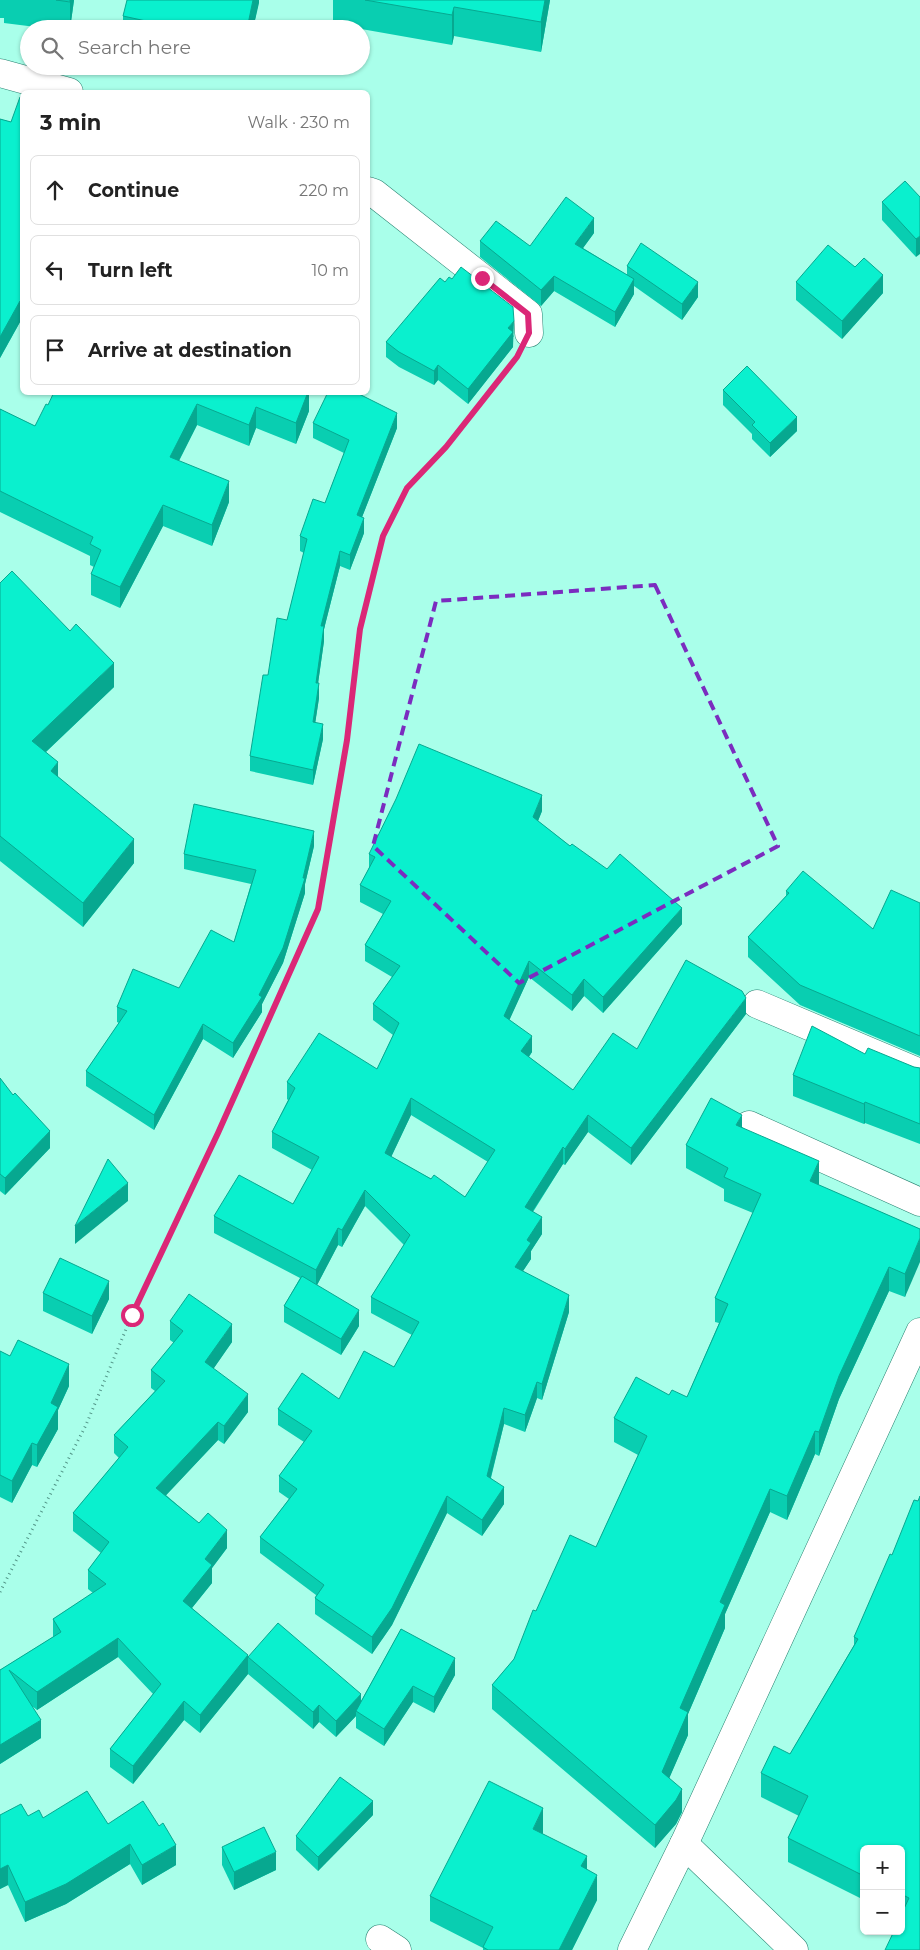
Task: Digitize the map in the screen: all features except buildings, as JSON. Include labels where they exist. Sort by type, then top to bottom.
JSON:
[{"type":"street","points":[[0,73],[63,90]]},
{"type":"street","points":[[370,192],[528,314],[529,333]]},
{"type":"street","points":[[757,1004],[920,1073]]},
{"type":"street","points":[[749,1125],[920,1202]]},
{"type":"street","points":[[632,1950],[684,1844],[920,1332]]},
{"type":"street","points":[[684,1844],[794,1950]]},
{"type":"path","points":[[0,1592],[86,1424],[132,1315],[218,1133],[318,909],[347,740],[360,629],[383,536],[407,488],[446,447],[517,357],[529,333]]},
{"type":"highlighted area","points":[[655,585],[778,846],[519,983],[373,846],[436,601]]},
{"type":"route","points":[[132,1315],[218,1133],[318,909],[347,740],[360,629],[383,536],[407,488],[446,447],[517,357],[529,333],[528,314],[482,278]]}]
